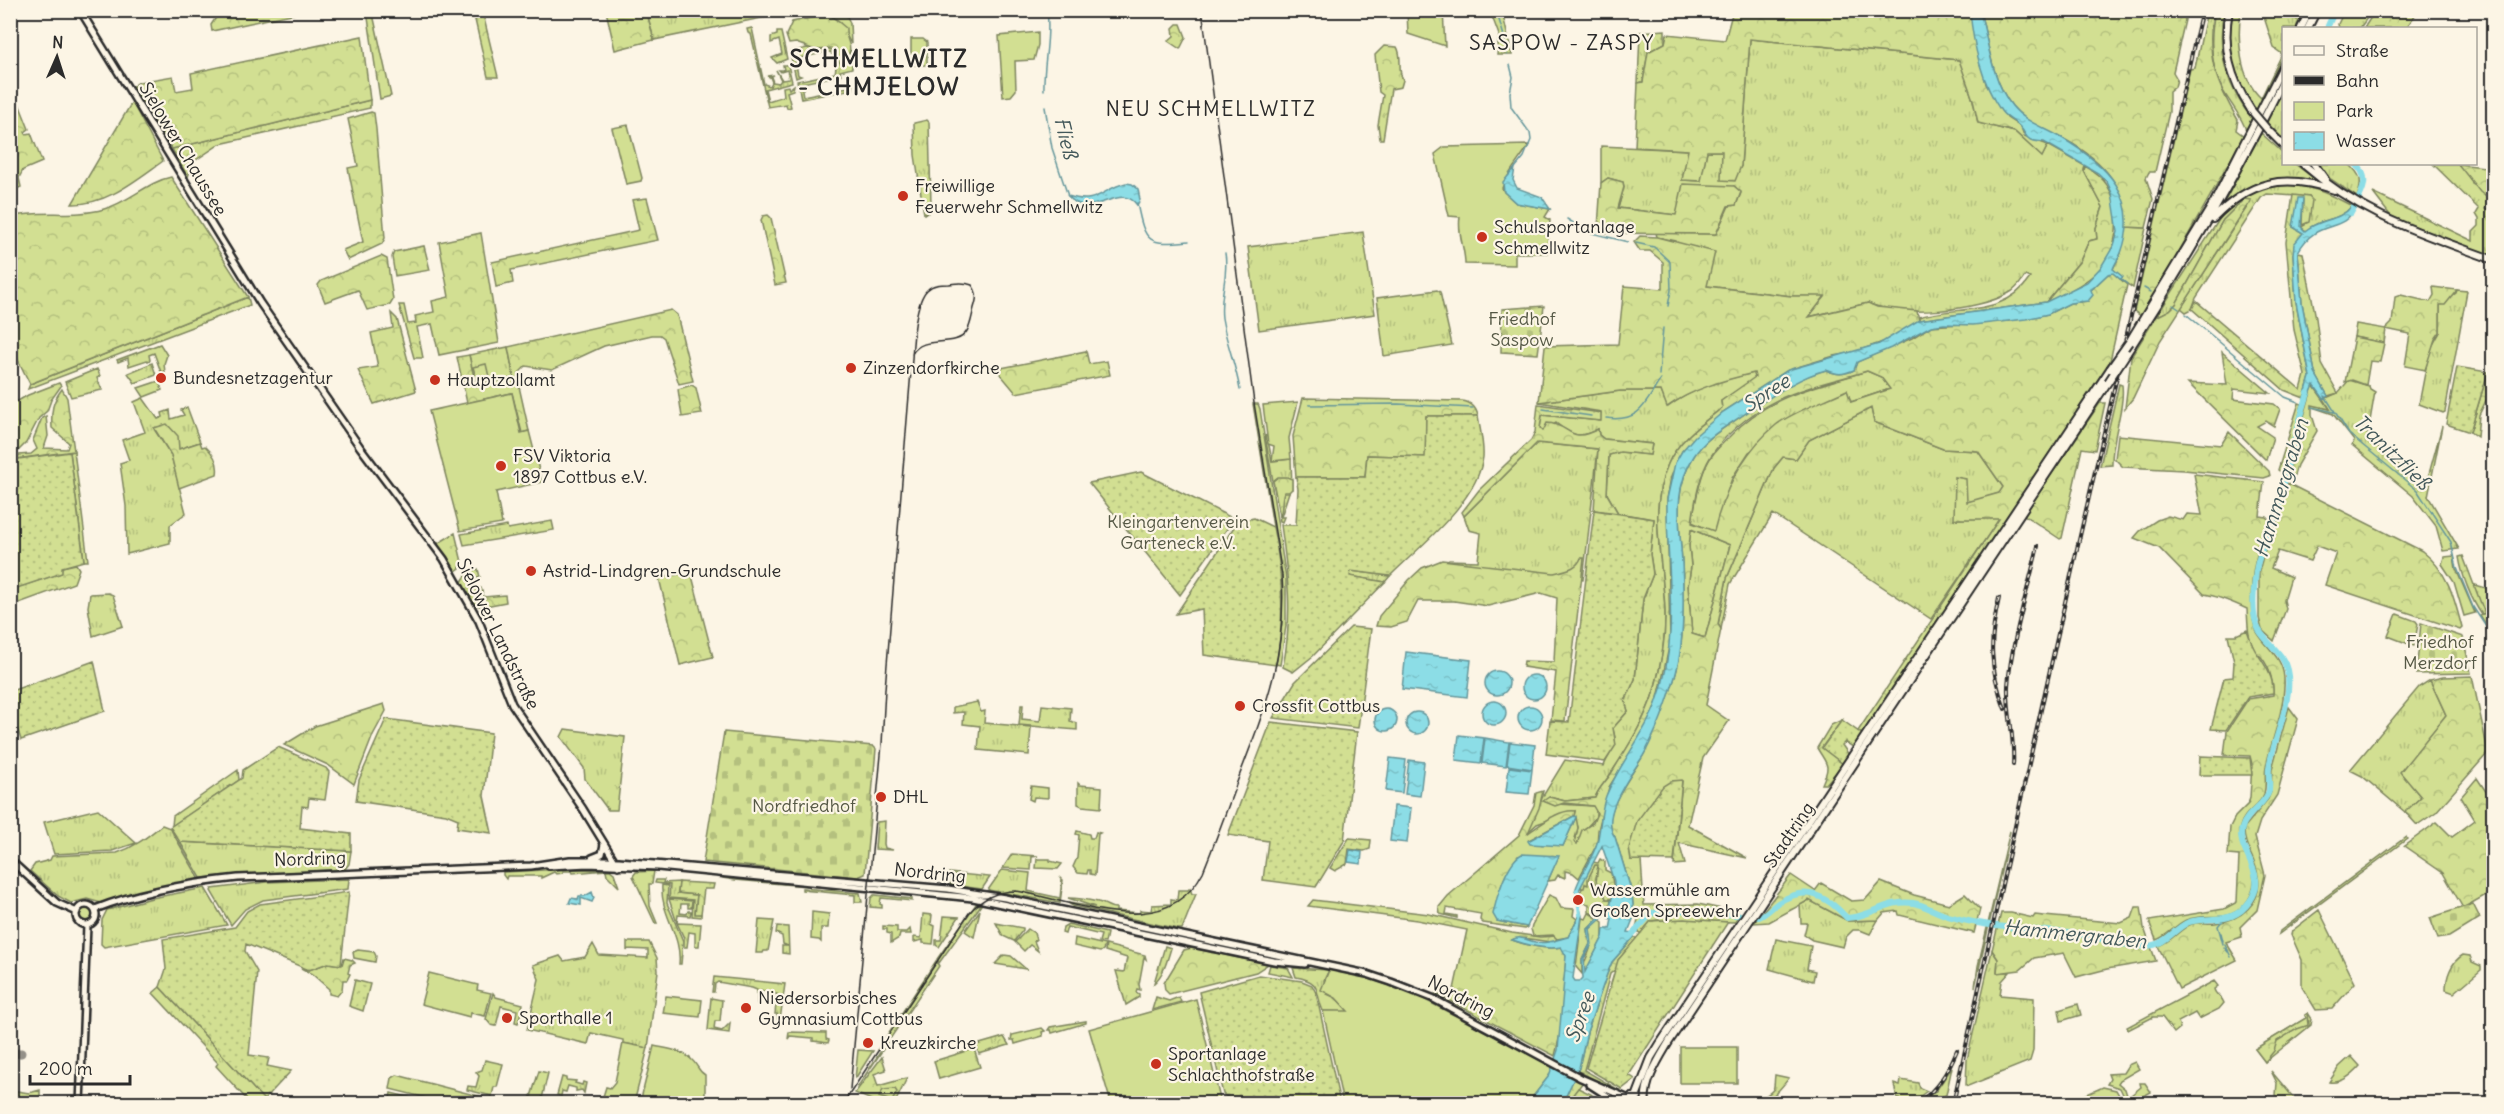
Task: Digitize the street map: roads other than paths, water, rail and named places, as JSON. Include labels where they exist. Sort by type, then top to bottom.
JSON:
[{"type":"main road","name":"Sielower Chaussee","points":[[80,10],[260,303]]},
{"type":"main road","points":[[2229,10],[2226,39],[2229,64],[2238,90],[2251,110],[2282,145]]},
{"type":"main road","points":[[2302,27],[2310,10]]},
{"type":"main road","points":[[2308,27],[2317,10]]},
{"type":"main road","points":[[1968,587],[2129,342],[2214,202],[2282,66]]},
{"type":"main road","points":[[1968,587],[2108,382],[2206,226],[2250,147],[2282,81]]},
{"type":"main road","points":[[2303,165],[2365,209],[2423,236],[2493,260]]},
{"type":"main road","points":[[2314,165],[2331,186]]},
{"type":"main road","points":[[2206,226],[2232,200],[2269,183],[2298,181],[2340,192]]},
{"type":"main road","name":"Sielower Landstraße","points":[[260,303],[360,447],[444,559],[479,621],[510,700],[616,863]]},
{"type":"main road","name":"Stadtring","points":[[1646,1103],[1636,1097],[1651,1058],[1659,1045],[1740,921],[1968,587]]},
{"type":"main road","name":"Stadtring","points":[[1646,1103],[1646,1092],[1658,1061],[1968,587]]},
{"type":"main road","points":[[587,859],[602,854],[604,843]]},
{"type":"main road","name":"Nordring","points":[[531,866],[587,859],[616,863]]},
{"type":"main road","points":[[10,860],[57,903],[77,912]]},
{"type":"main road","name":"Nordring","points":[[94,909],[115,901],[168,889],[238,878],[616,863],[699,867],[979,896],[1062,910],[1367,974],[1413,990],[1455,1010],[1627,1101]]},
{"type":"main road","name":"Nordring","points":[[979,896],[1282,962],[1316,963]]},
{"type":"main road","points":[[77,912],[86,905],[94,909],[95,919],[87,925]]},
{"type":"main road","points":[[77,912],[78,921],[87,925]]},
{"type":"main road","points":[[80,1104],[87,925]]},
{"type":"main road","name":"Nordring","points":[[1581,1077],[1620,1104]]},
{"type":"main road","points":[[1627,1101],[1636,1097]]},
{"type":"water","name":"Spree","points":[[1970,11],[1980,11],[1995,73],[2005,96],[2017,112],[2078,148],[2106,171],[2116,184],[2127,215],[2126,233],[2121,253],[2113,269],[2123,277],[2120,279],[2113,273],[2108,274],[2091,290],[2093,295],[2088,301],[2070,303],[2048,314],[1973,325],[1931,326],[1891,348],[1857,362],[1854,370],[1840,374],[1826,370],[1815,373],[1774,394],[1717,432],[1699,449],[1687,469],[1680,495],[1683,606],[1678,667],[1659,723],[1645,752],[1618,796],[1611,818],[1611,828],[1632,893],[1634,917],[1628,932],[1634,937],[1612,962],[1587,1032],[1579,1068],[1564,1100],[1561,1103],[1528,1103],[1549,1076],[1558,1050],[1566,956],[1561,947],[1543,947],[1512,940],[1520,938],[1544,942],[1568,937],[1581,912],[1573,978],[1575,981],[1580,981],[1583,978],[1582,960],[1590,944],[1588,929],[1610,907],[1614,881],[1602,846],[1577,894],[1575,891],[1597,843],[1606,796],[1651,716],[1664,679],[1670,628],[1667,499],[1675,463],[1682,451],[1695,436],[1723,412],[1788,370],[1879,344],[1919,320],[2046,302],[2087,282],[2101,267],[2114,245],[2118,232],[2112,193],[2107,182],[2098,173],[2044,142],[2027,138],[2019,126],[2003,113],[1994,100],[1984,76]],"holes":[[[1609,912],[1608,918],[1612,919],[1610,929],[1604,929],[1603,937],[1585,972],[1584,959],[1592,944],[1590,929]]]},
{"type":"water","points":[[1515,168],[1513,180],[1517,188],[1542,197],[1550,209],[1516,203],[1504,192],[1503,182]]},
{"type":"water","points":[[1126,183],[1138,189],[1140,200],[1137,205],[1130,199],[1122,197],[1086,205],[1077,203],[1068,196],[1078,199],[1093,198]]},
{"type":"water","points":[[2298,198],[2303,198],[2301,227],[2305,231],[2341,215],[2352,206],[2355,208],[2343,221],[2313,234],[2298,252],[2302,303],[2315,373],[2328,396],[2324,399],[2314,385],[2308,400],[2304,398],[2310,377],[2296,302],[2293,254],[2294,244],[2303,233],[2293,227]]},
{"type":"water","points":[[1406,652],[1471,660],[1467,697],[1402,689]]},
{"type":"water","points":[[1492,671],[1502,671],[1509,678],[1509,688],[1502,695],[1492,695],[1485,688],[1485,678]]},
{"type":"water","points":[[1529,675],[1539,675],[1546,682],[1546,692],[1539,699],[1529,699],[1522,692],[1522,682]]},
{"type":"water","points":[[1489,701],[1499,701],[1506,708],[1506,718],[1499,725],[1489,725],[1482,718],[1482,708]]},
{"type":"water","points":[[1525,706],[1535,706],[1542,713],[1542,723],[1535,730],[1525,730],[1518,723],[1518,713]]},
{"type":"water","points":[[1386,709],[1394,712],[1397,720],[1394,728],[1386,731],[1378,728],[1375,720],[1378,712]]},
{"type":"water","points":[[1417,712],[1425,715],[1428,723],[1425,731],[1417,734],[1409,731],[1406,723],[1409,715]]},
{"type":"water","points":[[1459,735],[1484,738],[1481,763],[1456,760]]},
{"type":"water","points":[[1485,738],[1509,742],[1506,766],[1482,763]]},
{"type":"water","points":[[1510,742],[1535,745],[1532,769],[1507,765]]},
{"type":"water","points":[[1390,758],[1406,760],[1402,793],[1386,791]]},
{"type":"water","points":[[1409,760],[1424,762],[1420,796],[1405,794]]},
{"type":"water","points":[[1509,767],[1532,770],[1529,794],[1506,792]]},
{"type":"water","points":[[1394,806],[1411,808],[1407,843],[1390,841]]},
{"type":"water","points":[[1576,817],[1563,846],[1530,844],[1528,841]]},
{"type":"water","points":[[1350,850],[1362,852],[1361,864],[1348,862]]},
{"type":"water","points":[[1522,854],[1559,856],[1527,927],[1497,921],[1493,914],[1507,872]]},
{"type":"water","points":[[592,892],[594,898],[592,902],[581,898],[581,905],[569,903],[571,898],[578,899],[579,896]]},
{"type":"waterway","name":"Fließ","points":[[1044,90],[1047,10]]},
{"type":"waterway","name":"Fließ","points":[[1496,10],[1507,55]]},
{"type":"waterway","name":"Hammergraben","points":[[2327,27],[2335,10]]},
{"type":"waterway","name":"Fließ","points":[[1510,65],[1513,77],[1510,93],[1511,107],[1530,133],[1531,140],[1524,157],[1515,168]]},
{"type":"waterway","name":"Fließ","points":[[1045,107],[1052,148],[1068,196]]},
{"type":"waterway","name":"Hammergraben","points":[[2351,213],[2361,194],[2364,182],[2364,176],[2357,165]]},
{"type":"waterway","name":"Fließ","points":[[1137,203],[1143,227],[1151,239],[1165,243],[1189,241]]},
{"type":"waterway","points":[[1567,219],[1588,232],[1628,242]]},
{"type":"waterway","points":[[1636,243],[1654,247],[1670,262],[1671,290],[1668,306]]},
{"type":"waterway","points":[[1225,253],[1226,269],[1221,310],[1240,390]]},
{"type":"waterway","name":"Tranitzfließ","points":[[2121,279],[2127,284]]},
{"type":"waterway","name":"Tranitzfließ","points":[[2144,288],[2151,292]]},
{"type":"waterway","name":"Tranitzfließ","points":[[2173,305],[2179,309]]},
{"type":"waterway","name":"Tranitzfließ","points":[[2186,314],[2285,397],[2298,402]]},
{"type":"waterway","points":[[1659,375],[1663,328]]},
{"type":"waterway","points":[[1606,418],[1618,419],[1635,414],[1646,403],[1661,379]]},
{"type":"waterway","name":"Hammergraben","points":[[1629,938],[1652,913],[1686,910],[1759,917],[1788,897],[1798,894],[1816,895],[1832,904],[1847,918],[1904,902],[1968,921],[2078,934],[2138,946],[2159,943],[2189,922],[2230,917],[2244,909],[2255,891],[2256,881],[2243,846],[2242,828],[2247,818],[2264,801],[2269,791],[2271,757],[2288,694],[2285,664],[2279,653],[2259,630],[2254,617],[2256,571],[2279,508],[2288,463],[2308,393]]},
{"type":"waterway","name":"Tranitzfließ","points":[[2325,396],[2349,434],[2417,490],[2451,542],[2457,568],[2473,607],[2494,639]]},
{"type":"waterway","points":[[1309,405],[1398,404],[1473,408]]},
{"type":"waterway","name":"Tranitzfließ","points":[[2312,407],[2334,412]]},
{"type":"waterway","points":[[1543,409],[1591,416]]},
{"type":"waterway","points":[[1577,890],[1580,915]]},
{"type":"waterway","points":[[2223,944],[2218,926],[2224,919]]},
{"type":"waterway","points":[[2221,933],[2223,941]]},
{"type":"waterway","points":[[2225,944],[2231,957]]},
{"type":"waterway","points":[[2224,947],[2228,952]]},
{"type":"tram line","points":[[843,1104],[969,913],[985,899],[1002,892],[1016,891],[1092,909],[1118,913],[1143,913],[1166,907],[1187,894],[1203,872],[1266,701],[1278,653],[1283,603],[1282,575],[1254,403],[1202,10]]},
{"type":"tram line","points":[[850,1089],[882,744],[885,689],[912,352],[915,323],[920,303],[929,288],[943,284],[972,285],[976,299],[970,323],[962,337],[924,344],[912,354]]},
{"type":"railway","points":[[1953,1104],[2076,553],[2202,10]]},
{"type":"railway","points":[[2013,765],[2008,686],[2016,634],[2038,546]]},
{"type":"railway","points":[[1999,598],[1993,628],[1992,654],[1996,680],[2005,709]]},
{"type":"railway","points":[[1917,1104],[1941,1080],[1957,1050]]},
{"type":"place","name":"Freiwillige Feuerwehr Schmellwitz","points":[[903,196]]},
{"type":"place","name":"Schulsportanlage Schmellwitz","points":[[1482,237]]},
{"type":"place","name":"Zinzendorfkirche","points":[[851,368]]},
{"type":"place","name":"Bundesnetzagentur","points":[[161,378]]},
{"type":"place","name":"Hauptzollamt","points":[[435,380]]},
{"type":"place","name":"FSV Viktoria 1897 Cottbus e.V.","points":[[501,466]]},
{"type":"place","name":"Astrid-Lindgren-Grundschule","points":[[531,571]]},
{"type":"place","name":"Crossfit Cottbus","points":[[1240,706]]},
{"type":"place","name":"DHL","points":[[881,797]]},
{"type":"place","name":"Wassermühle am Großen Spreewehr","points":[[1578,900]]},
{"type":"place","name":"Niedersorbisches Gymnasium Cottbus","points":[[746,1008]]},
{"type":"place","name":"Sporthalle 1","points":[[507,1018]]},
{"type":"place","name":"Kreuzkirche","points":[[868,1043]]},
{"type":"place","name":"Sportanlage Schlachthofstraße","points":[[1156,1064]]},
{"type":"district","name":"SASPOW - ZASPY","points":[[1562,43]]},
{"type":"district","name":"SCHMELLWITZ - CHMJELOW","points":[[879,73]]},
{"type":"district","name":"NEU SCHMELLWITZ","points":[[1211,109]]},
{"type":"park label","name":"Friedhof Saspow","points":[[1522,329]]},
{"type":"park label","name":"Kleingartenverein Garteneck e.V.","points":[[1178,532]]},
{"type":"park label","name":"Friedhof Merzdorf","points":[[2440,652]]},
{"type":"park label","name":"Nordfriedhof","points":[[804,806]]}]
